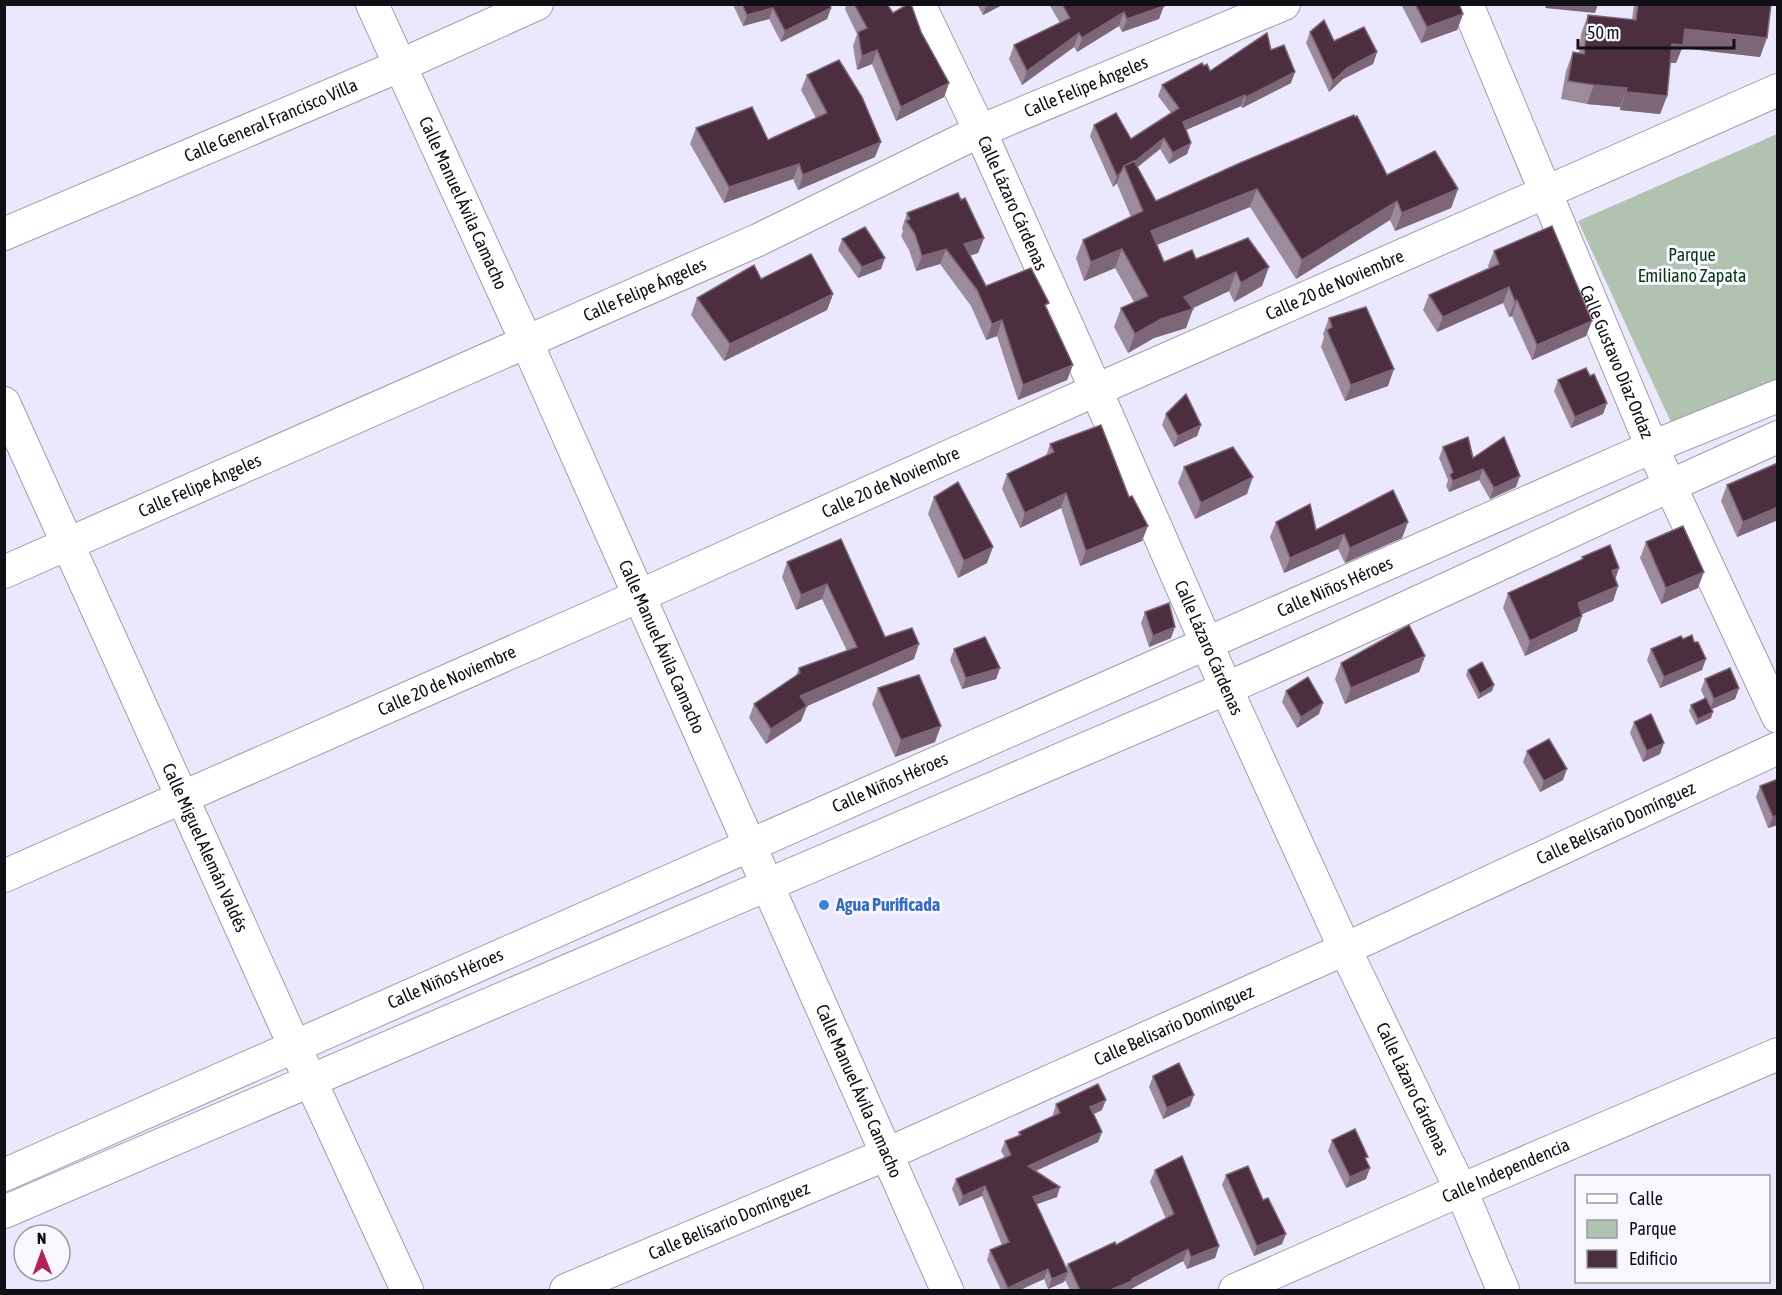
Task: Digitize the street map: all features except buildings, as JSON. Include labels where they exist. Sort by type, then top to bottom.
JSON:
[{"type":"street","name":"Calle Manuel Ávila Camacho","points":[[372,4],[527,343],[947,1290]]},
{"type":"street","name":"Calle General Francisco Villa","points":[[4,234],[399,66],[537,4]]},
{"type":"street","name":"Calle Lázaro Cárdenas","points":[[919,4],[980,131],[1226,688],[1345,948],[1461,1190],[1503,1290]]},
{"type":"street","name":"Calle Felipe Ángeles","points":[[4,572],[758,240],[980,131],[1284,4]]},
{"type":"street","name":"Calle Gustavo Díaz Ordaz","points":[[1467,4],[1652,447],[1778,717]]},
{"type":"street","name":"Calle 20 de Noviembre","points":[[4,876],[639,596],[1096,390],[1778,90]]},
{"type":"street","name":"Calle Niños Héroes","points":[[4,1175],[1652,447],[1778,396]]},
{"type":"street","name":"Calle Miguel Alemán Valdés","points":[[4,403],[309,1079],[407,1290]]},
{"type":"street","points":[[4,1212],[309,1079],[1226,688],[1778,437]]},
{"type":"street","name":"Calle Belisario Domínguez","points":[[566,1290],[886,1154],[1345,948],[1778,748]]},
{"type":"street","name":"Calle Independencia","points":[[1234,1290],[1778,1054]]},
{"type":"green space","name":"Parque Emiliano Zapata","points":[[1777,134],[1777,388],[1676,433],[1578,221]]},
{"type":"place","name":"Agua Purificada","points":[[824,905]]}]
